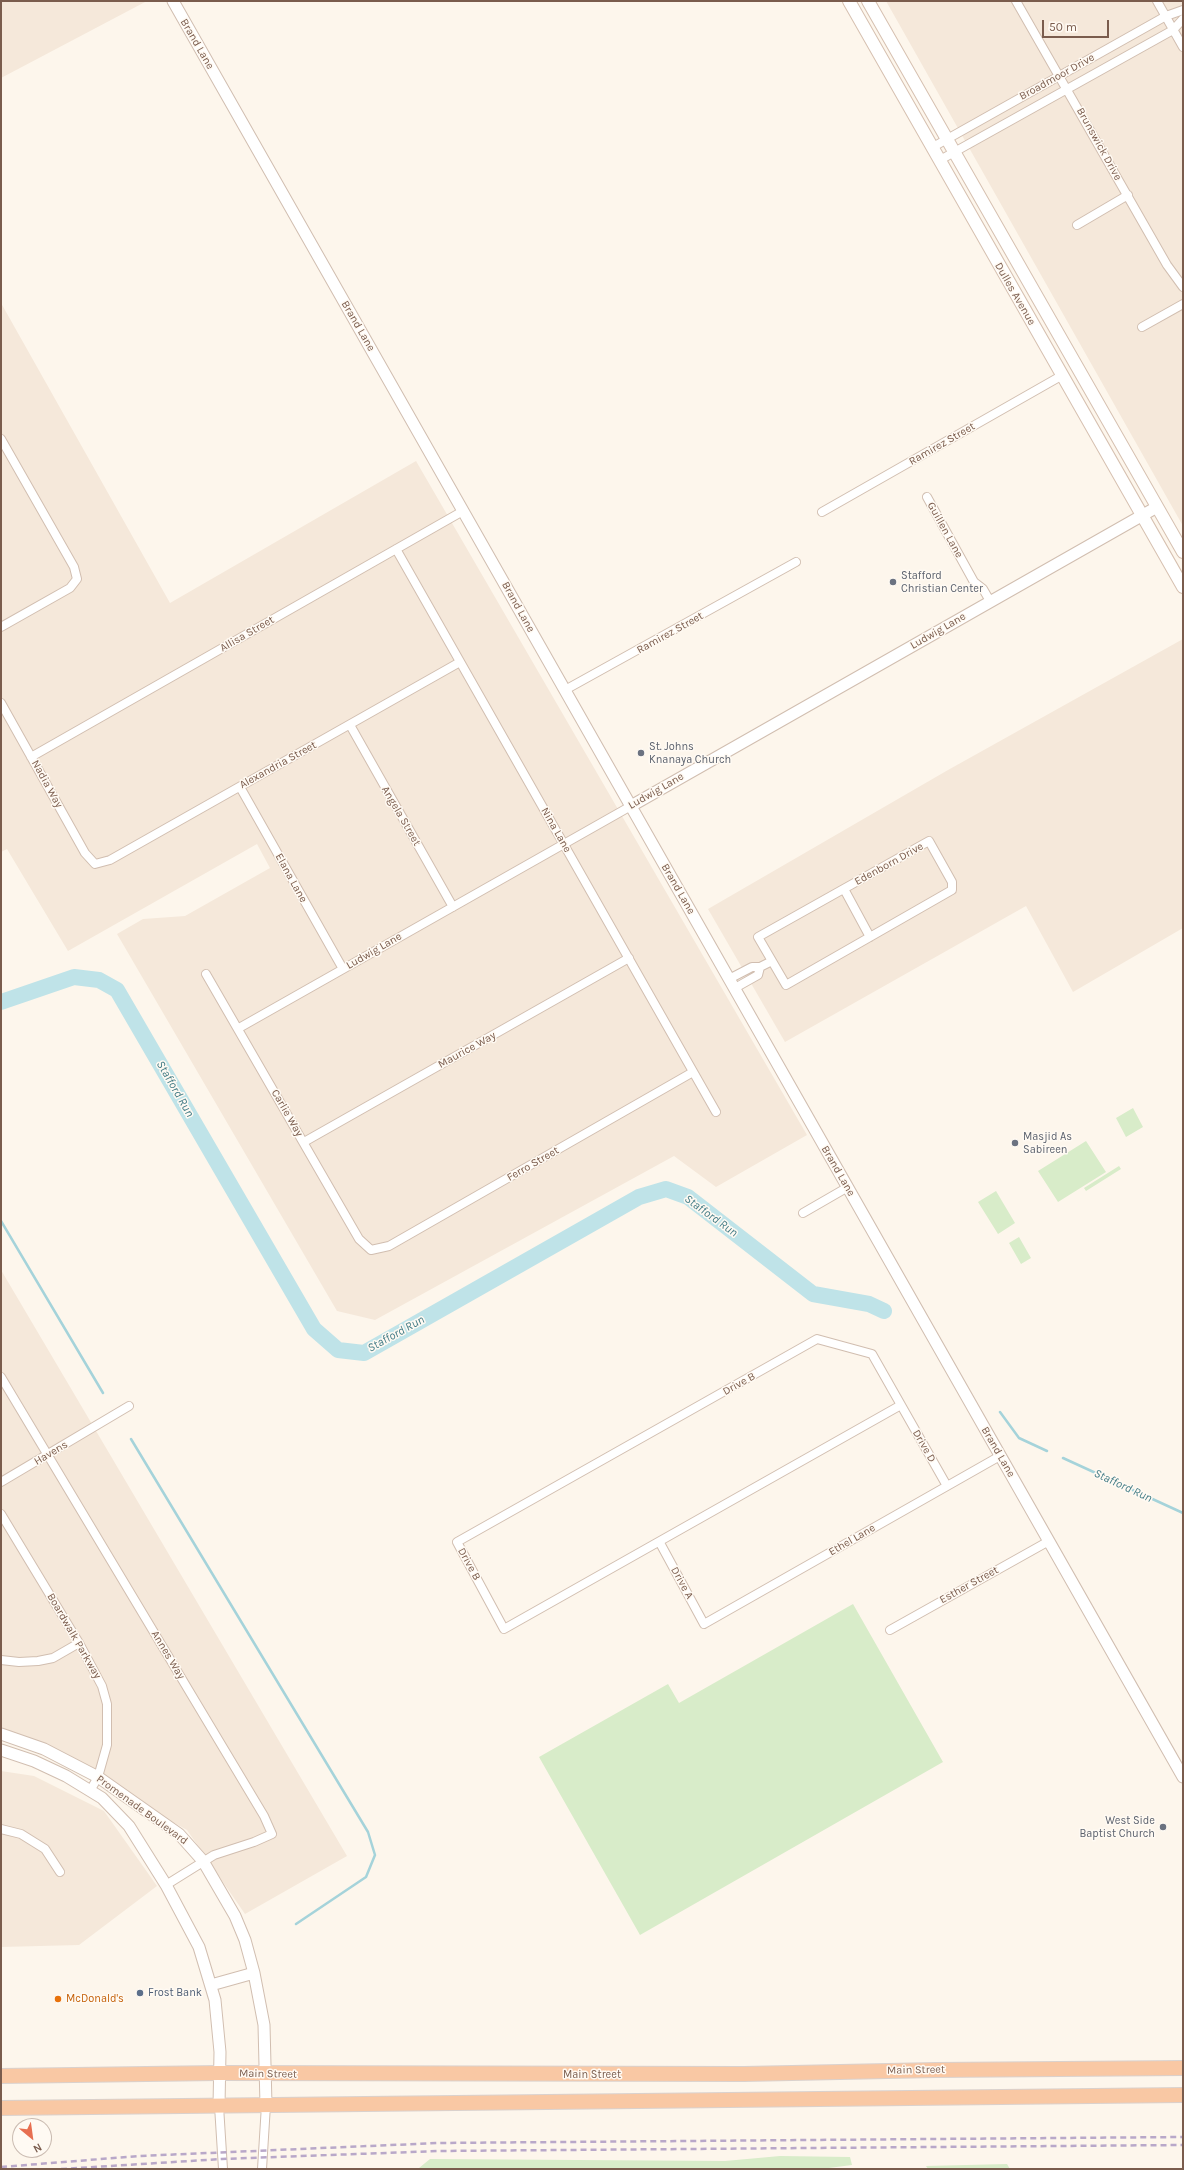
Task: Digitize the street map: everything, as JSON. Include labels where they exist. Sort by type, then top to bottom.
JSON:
[{"type":"highway","name":"Main Street","points":[[1,2076],[220,2073],[736,2074],[936,2070],[1183,2068]]},
{"type":"highway","points":[[1,2108],[1183,2095]]},
{"type":"main road","name":"Dulles Avenue","points":[[849,1],[1183,587]]},
{"type":"main road","name":"Dulles Avenue","points":[[868,1],[955,152],[1041,307],[1183,552]]},
{"type":"main road","points":[[1027,315],[1041,307]]},
{"type":"street","name":"Brand Lane","points":[[173,1],[1183,1777]]},
{"type":"street","name":"Brunswick Drive","points":[[1016,1],[1060,75],[1167,265],[1183,287]]},
{"type":"street","points":[[1157,1],[1183,47]]},
{"type":"street","name":"Broadmoor Drive","points":[[933,147],[1166,16],[1183,10]]},
{"type":"street","name":"Broadmoor Drive","points":[[940,160],[1173,30],[1183,19]]},
{"type":"street","points":[[1077,225],[1128,195]]},
{"type":"street","points":[[1142,327],[1183,304]]},
{"type":"street","name":"Ramirez Street","points":[[822,512],[1062,376]]},
{"type":"street","points":[[1,439],[74,567],[77,579],[70,588],[1,627]]},
{"type":"street","name":"Guillen Lane","points":[[927,497],[974,582],[983,589],[990,601]]},
{"type":"street","name":"Ludwig Lane","points":[[239,1028],[1157,507]]},
{"type":"street","name":"Allisa Street","points":[[31,757],[463,511]]},
{"type":"street","name":"Nina Lane","points":[[396,549],[716,1112]]},
{"type":"street","name":"Ramirez Street","points":[[565,690],[796,562]]},
{"type":"street","name":"Alexandria Street","points":[[95,864],[110,860],[460,662]]},
{"type":"street","name":"Nadia Way","points":[[1,703],[85,853],[95,864]]},
{"type":"street","name":"Angela Street","points":[[350,725],[453,906]]},
{"type":"street","name":"Elana Lane","points":[[240,787],[343,969]]},
{"type":"street","name":"Edenborn Drive","points":[[929,841],[952,882],[952,890],[870,937],[786,985],[758,937],[929,841]]},
{"type":"street","name":"Edenborn Drive","points":[[844,889],[870,937]]},
{"type":"street","name":"Maurice Way","points":[[304,1142],[629,958]]},
{"type":"street","points":[[732,984],[752,967],[760,967],[772,961]]},
{"type":"street","name":"Carlie Way","points":[[206,974],[239,1028],[359,1238],[371,1250]]},
{"type":"street","name":"Ferro Street","points":[[371,1250],[389,1246],[693,1072]]},
{"type":"street","points":[[803,1213],[848,1188]]},
{"type":"street","name":"Drive B","points":[[817,1340],[872,1354],[900,1405],[660,1543],[504,1629],[457,1542],[817,1340]]},
{"type":"street","name":"Annes Way","points":[[1,1377],[264,1816],[272,1834],[254,1842],[226,1850],[203,1861],[166,1885]]},
{"type":"street","name":"Drive D","points":[[900,1405],[947,1486]]},
{"type":"street","name":"Havens","points":[[1,1482],[129,1406]]},
{"type":"street","name":"Ethel Lane","points":[[704,1624],[1000,1456]]},
{"type":"street","name":"Boardwalk Parkway","points":[[1,1514],[79,1643],[102,1686],[107,1704],[107,1745],[98,1777],[90,1791]]},
{"type":"street","name":"Esther Street","points":[[890,1630],[1049,1541]]},
{"type":"street","name":"Drive A","points":[[660,1543],[704,1624]]},
{"type":"street","points":[[1,1660],[20,1662],[53,1658],[79,1643]]},
{"type":"street","name":"Promenade Boulevard","points":[[1,1734],[44,1749],[98,1777],[179,1834],[203,1861],[235,1916],[245,1940],[254,1973],[264,2025],[266,2104],[262,2169]]},
{"type":"street","name":"Promenade Boulevard","points":[[1,1750],[34,1761],[102,1798],[125,1821],[166,1885],[199,1947],[211,1985],[218,2025],[220,2073],[219,2106],[222,2169]]},
{"type":"street","points":[[1,1829],[21,1834],[45,1849],[60,1872]]},
{"type":"street","points":[[211,1985],[254,1973]]},
{"type":"shaded area","points":[[1,1],[147,1],[1,78]]},
{"type":"shaded area","points":[[886,1],[1183,1],[1183,526]]},
{"type":"shaded area","points":[[1,303],[170,603],[416,461],[807,1135],[716,1187],[674,1156],[375,1320],[337,1311],[117,934],[143,919],[185,916],[270,868],[257,844],[68,951],[7,849],[1,852]]},
{"type":"shaded area","points":[[1183,639],[1183,928],[1073,992],[1026,906],[785,1042],[708,909],[948,770]]},
{"type":"shaded area","points":[[1,1270],[347,1856],[245,1914],[187,1830],[1,1727]]},
{"type":"shaded area","points":[[1,1771],[34,1776],[104,1811],[157,1886],[79,1945],[1,1947]]},
{"type":"green space","points":[[1133,1108],[1143,1127],[1126,1137],[1116,1118]]},
{"type":"green space","points":[[1086,1141],[1106,1172],[1058,1202],[1038,1171]]},
{"type":"green space","points":[[1119,1166],[1121,1169],[1086,1191],[1084,1188]]},
{"type":"green space","points":[[996,1191],[1015,1223],[998,1234],[978,1202]]},
{"type":"green space","points":[[1019,1237],[1031,1258],[1021,1264],[1009,1243]]},
{"type":"green space","points":[[853,1604],[943,1762],[640,1935],[539,1757],[668,1684],[679,1703]]},
{"type":"green space","points":[[780,2156],[850,2157],[852,2165],[821,2169],[419,2168],[430,2159],[725,2161]]},
{"type":"green space","points":[[1007,2164],[1010,2169],[928,2169],[926,2166]]},
{"type":"waterway","name":"Stafford Run","points":[[1,1002],[74,977],[99,980],[117,990],[314,1329],[338,1350],[364,1353],[639,1197],[666,1189],[688,1197],[813,1294],[869,1304],[884,1311]]},
{"type":"waterway","points":[[1,1221],[103,1393]]},
{"type":"waterway","name":"Stafford Run","points":[[1000,1412],[1019,1438],[1047,1451]]},
{"type":"waterway","points":[[131,1439],[368,1832],[375,1855],[366,1877],[296,1924]]},
{"type":"waterway","name":"Stafford Run","points":[[1063,1458],[1183,1513]]},
{"type":"railway","points":[[1,2167],[139,2156],[438,2143],[1183,2137]]},
{"type":"railway","points":[[61,2169],[222,2159],[438,2151],[1183,2145]]},
{"type":"place","name":"Stafford Christian Center","points":[[893,582]]},
{"type":"place","name":"St. Johns Knanaya Church","points":[[641,753]]},
{"type":"place","name":"Masjid As Sabireen","points":[[1015,1143]]},
{"type":"place","name":"West Side Baptist Church","points":[[1163,1827]]},
{"type":"place","name":"Frost Bank","points":[[140,1993]]},
{"type":"place","name":"McDonald's","points":[[58,1999]]}]
